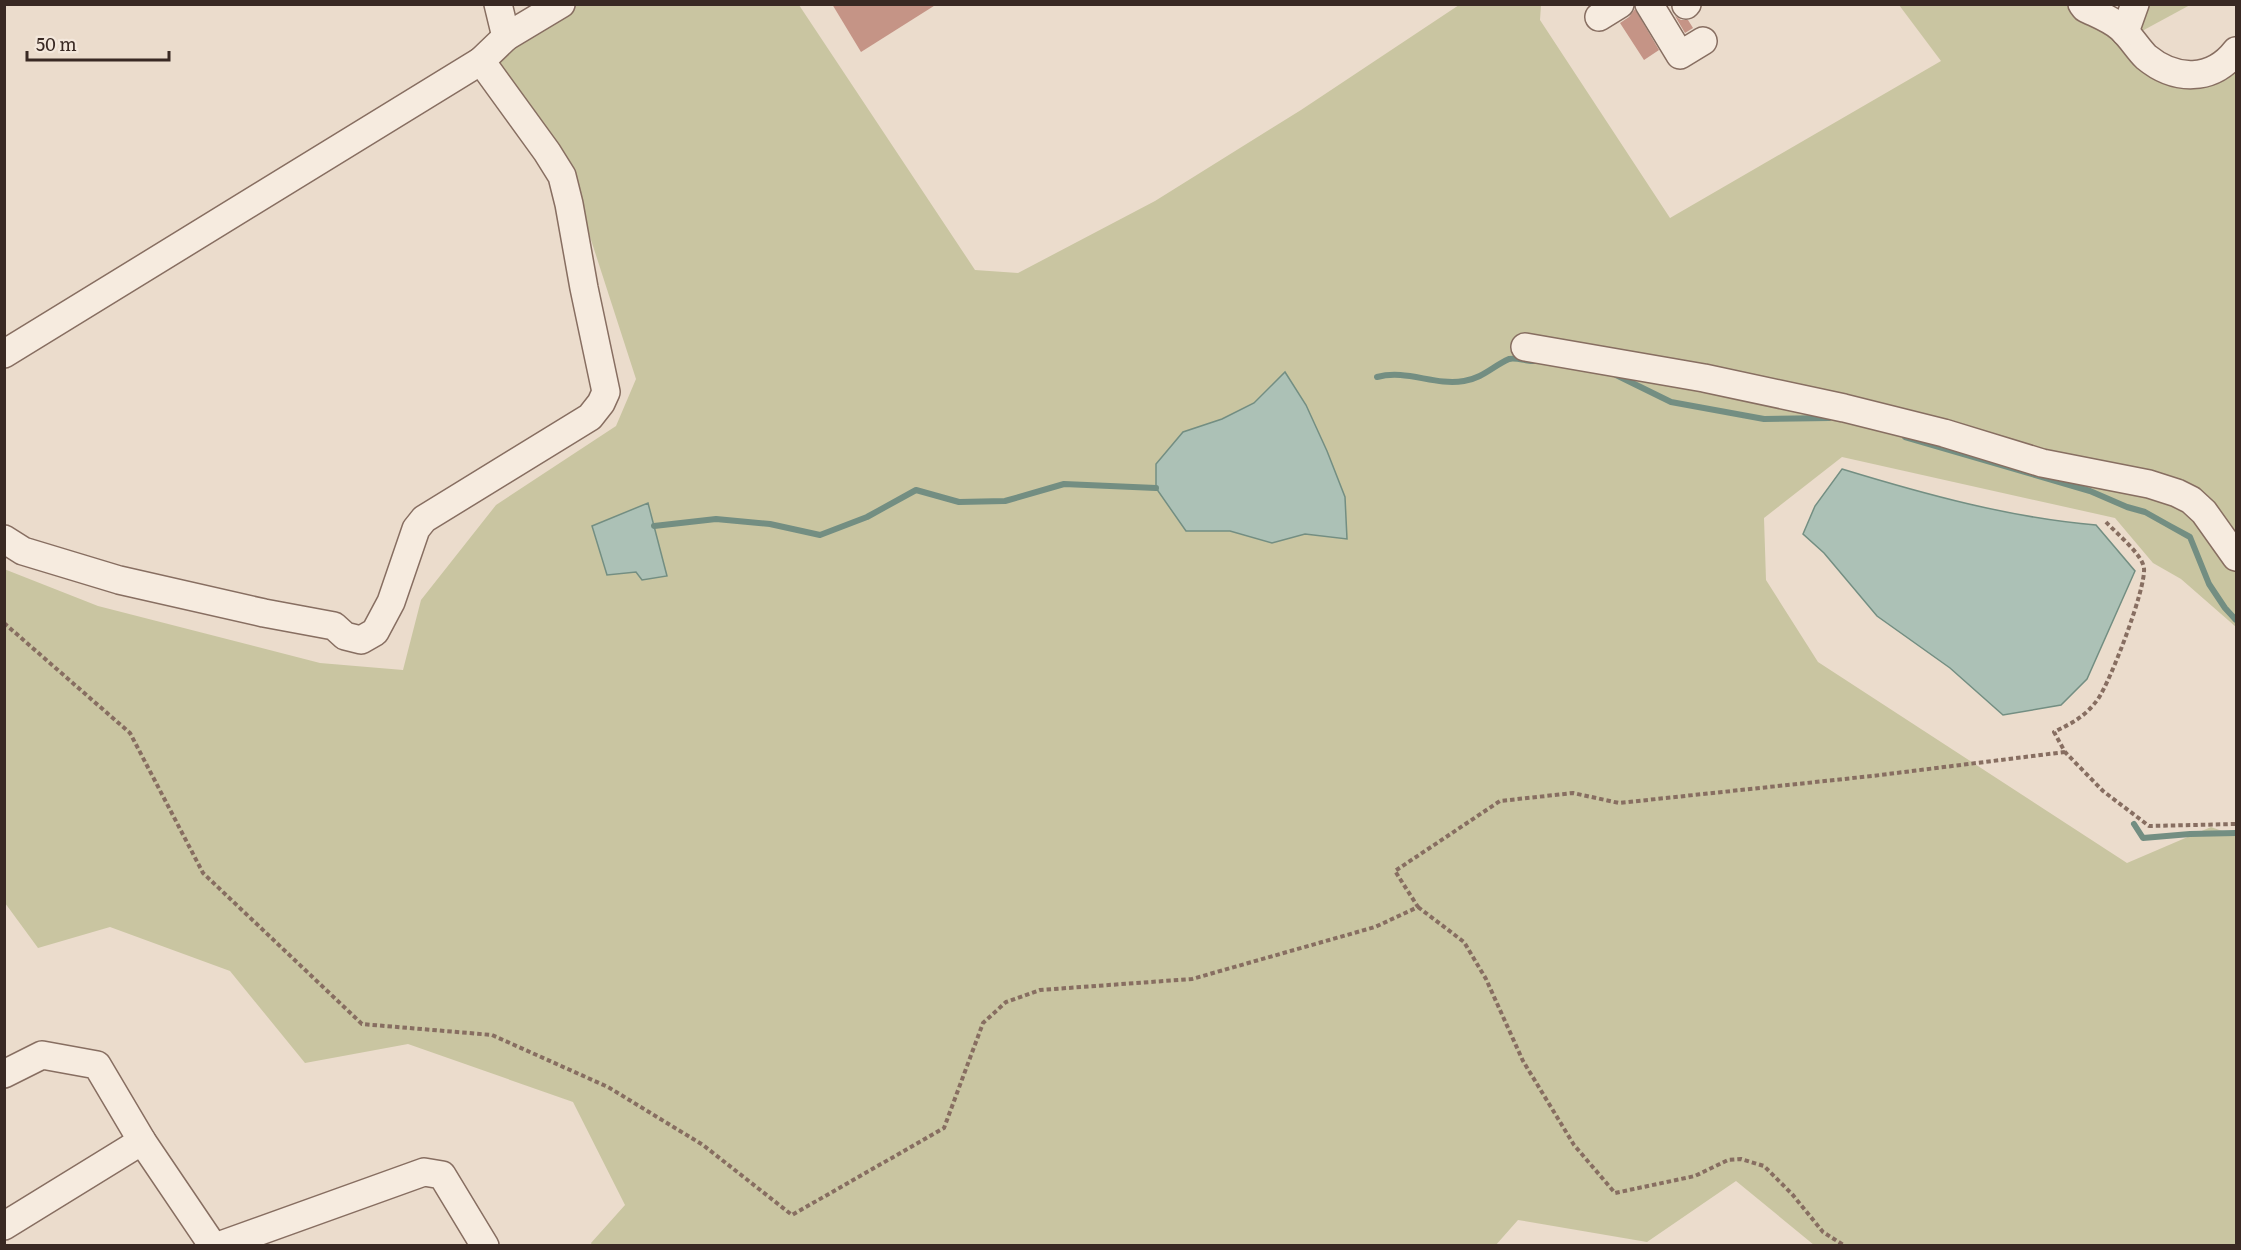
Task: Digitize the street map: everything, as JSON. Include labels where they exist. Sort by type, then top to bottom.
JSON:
[{"type":"street","points":[[498,4],[506,37]]},
{"type":"street","points":[[4,354],[481,61],[506,37],[561,4]]},
{"type":"street","points":[[1649,4],[1680,55],[1702,41]]},
{"type":"street","points":[[2082,4],[2085,8],[2112,21],[2155,64],[2190,75],[2207,74],[2225,64],[2236,51]]},
{"type":"street","points":[[2125,32],[2135,4]]},
{"type":"street","points":[[4,539],[23,551],[119,580],[264,613],[334,626],[345,636],[360,640],[375,633],[391,602],[416,529],[424,519],[590,417],[606,392],[562,176],[481,61]]},
{"type":"street","points":[[1525,347],[1704,378],[1844,408],[1944,433],[2042,463],[2158,487],[2191,500],[2204,512],[2236,557]]},
{"type":"street","points":[[4,1074],[42,1055],[97,1065],[142,1141],[213,1245]]},
{"type":"street","points":[[4,1226],[142,1141]]},
{"type":"street","points":[[218,1245],[424,1172],[442,1175],[479,1243]]},
{"type":"path","points":[[2106,522],[2140,557],[2144,568],[2136,610],[2099,698],[2079,720],[2054,732],[2065,752],[2103,791],[2149,825],[2236,824]]},
{"type":"path","points":[[4,623],[130,733],[203,873],[362,1024],[492,1035],[608,1087],[703,1145],[792,1215],[944,1128],[983,1023],[1006,1002],[1040,990],[1192,979],[1375,927],[1418,907]]},
{"type":"path","points":[[1845,1245],[1823,1232],[1792,1194],[1764,1166],[1741,1159],[1728,1160],[1695,1176],[1615,1193],[1574,1145],[1523,1062],[1486,979],[1464,942],[1418,907],[1395,871],[1500,801],[1573,793],[1619,803],[1872,776],[2065,752]]},
{"type":"shaded area","points":[[549,5],[799,5],[975,270],[1018,273],[1155,201],[1301,110],[1459,5],[1541,5],[1540,20],[1670,218],[1941,61],[1899,5],[2078,5],[2105,25],[2129,60],[2156,80],[2185,84],[2236,65],[2236,627],[2181,579],[2153,563],[2115,518],[1842,457],[1764,518],[1766,580],[1818,662],[2127,863],[2211,827],[2236,836],[2236,1245],[1814,1245],[1736,1181],[1647,1242],[1518,1220],[1495,1246],[592,1245],[591,1243],[625,1205],[573,1102],[408,1044],[305,1063],[230,971],[110,927],[38,948],[5,903],[4,569],[98,606],[320,663],[403,670],[421,600],[496,505],[616,426],[636,379],[571,178],[490,62]]},
{"type":"shaded area","points":[[2129,5],[2190,5],[2142,31],[2124,12]]},
{"type":"shaded area","points":[[1285,372],[1306,405],[1345,497],[1347,539],[1305,534],[1272,543],[1230,531],[1186,531],[1156,488],[1156,464],[1183,432],[1222,419],[1254,403]]},
{"type":"shaded area","points":[[1842,469],[1968,504],[2032,517],[2096,525],[2135,571],[2087,679],[2061,705],[2003,715],[1950,668],[1877,616],[1824,553],[1803,534],[1815,506]]},
{"type":"shaded area","points":[[648,503],[667,576],[642,580],[636,572],[607,575],[592,526]]},
{"type":"building","points":[[832,4],[937,4],[861,52]]},
{"type":"building","points":[[1635,9],[1659,50],[1644,60],[1620,23]]},
{"type":"building","points":[[1675,16],[1681,20],[1688,20],[1693,28],[1685,33]]},
{"type":"waterway","points":[[1377,377],[1399,375],[1442,381],[1464,381],[1482,375],[1509,359],[1537,361]]},
{"type":"waterway","points":[[1616,375],[1671,402],[1764,419],[1829,418]]},
{"type":"waterway","points":[[1905,437],[2090,491],[2145,512],[2190,537],[2209,584],[2236,620]]},
{"type":"waterway","points":[[654,526],[716,519],[770,524],[820,535],[867,517],[916,490],[959,502],[1005,501],[1064,484],[1156,488]]},
{"type":"waterway","points":[[2134,824],[2143,838],[2236,833]]}]
